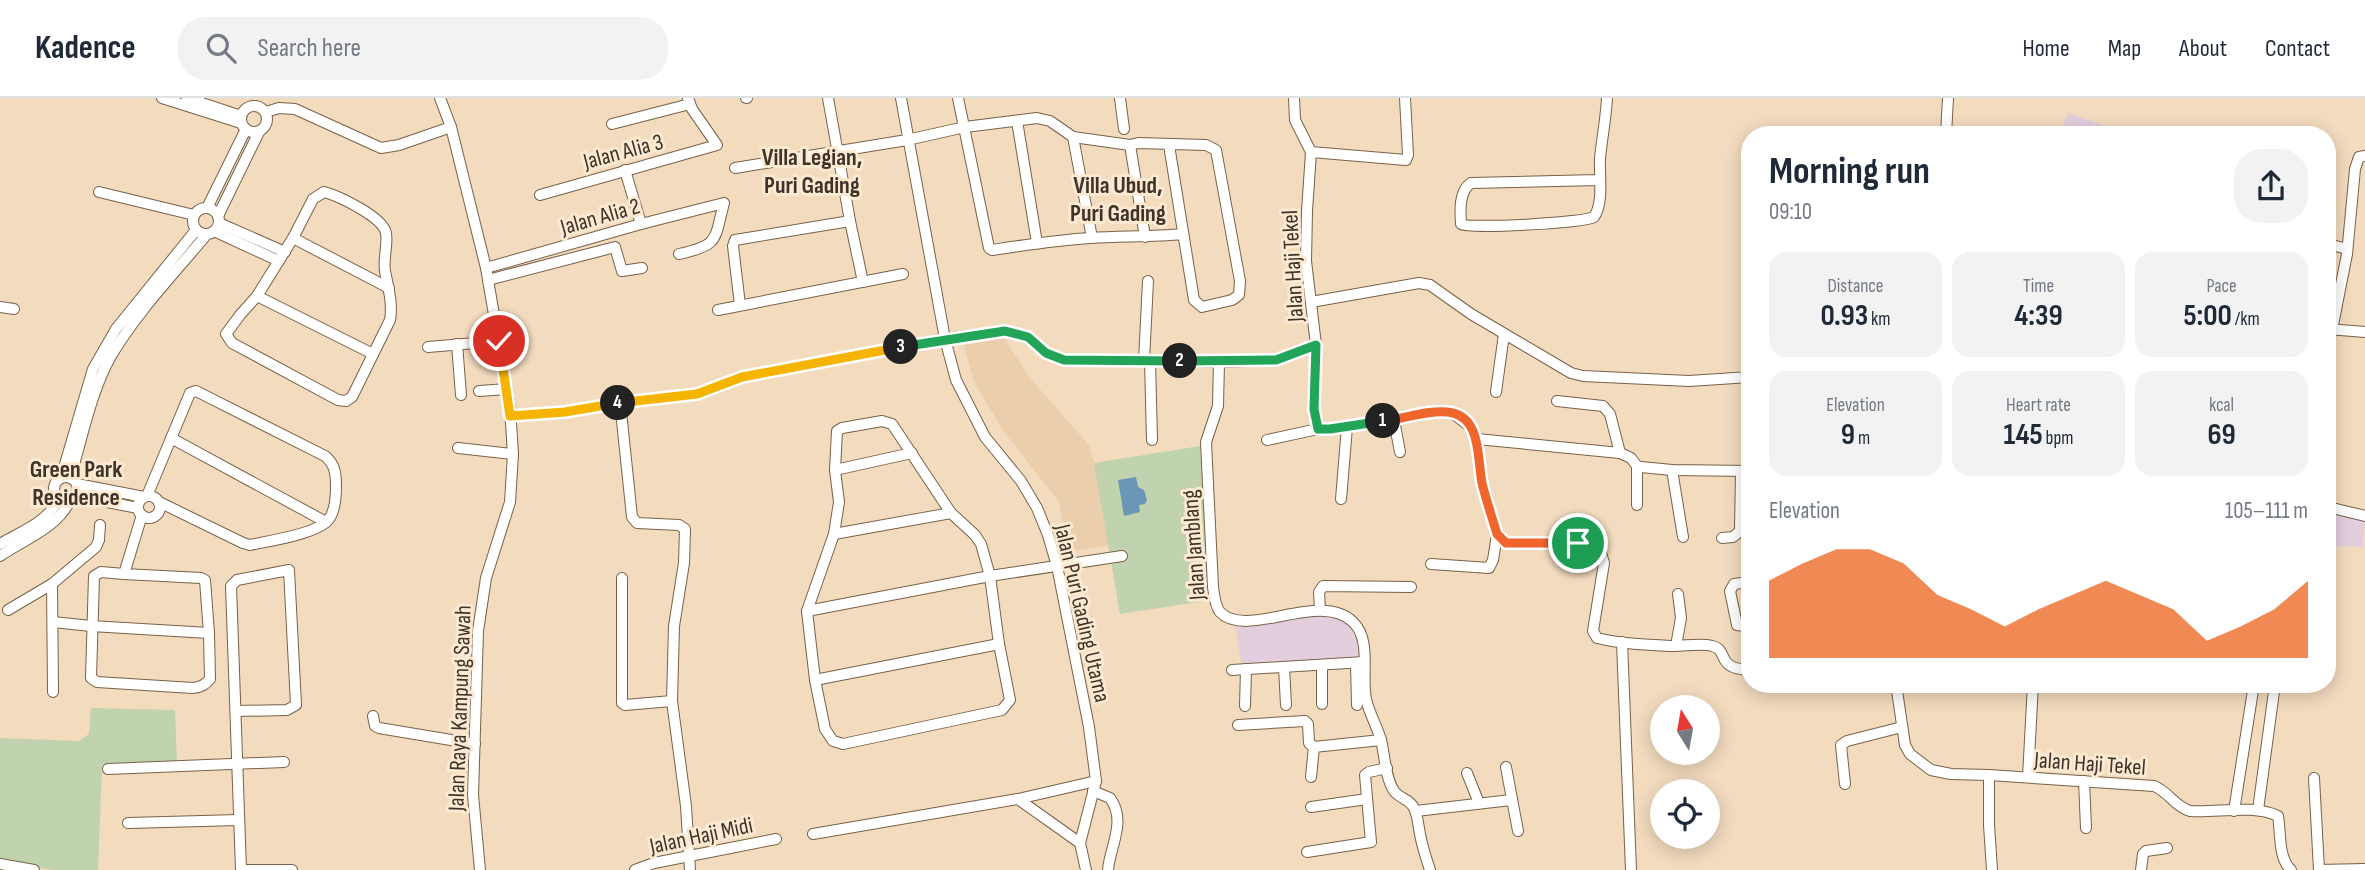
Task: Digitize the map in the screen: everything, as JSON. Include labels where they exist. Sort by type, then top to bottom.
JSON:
[{"type":"street","points":[[162,98],[243,123]]},
{"type":"street","points":[[187,98],[259,132]]},
{"type":"street","name":"Jalan Raya Kampung Sawah","points":[[440,98],[451,127],[486,268],[507,389],[513,454],[510,502],[492,557],[482,602],[477,649],[472,795],[480,870]]},
{"type":"street","points":[[828,98],[863,282]]},
{"type":"street","name":"Jalan Puri Gading Utama","points":[[901,98],[945,339],[960,391],[985,437],[1021,481],[1037,508],[1057,566],[1089,727],[1094,786],[1080,843],[1086,870]]},
{"type":"street","points":[[958,98],[960,129],[989,248],[992,250],[1093,238],[1183,234]]},
{"type":"street","points":[[1120,98],[1124,129]]},
{"type":"street","points":[[1294,98],[1295,120],[1311,152],[1406,160],[1405,98]]},
{"type":"street","points":[[1599,180],[1471,183],[1462,194],[1461,224],[1468,226],[1589,220],[1596,215],[1607,98]]},
{"type":"street","points":[[1946,126],[1948,98]]},
{"type":"street","points":[[612,124],[689,101]]},
{"type":"street","name":"Jalan Alia 3","points":[[540,195],[717,145],[689,101]]},
{"type":"street","points":[[211,227],[207,208],[243,123],[246,108],[255,106],[266,112],[279,108],[295,109],[381,148],[399,145],[451,127]]},
{"type":"street","points":[[69,480],[99,383],[110,357],[134,322],[211,227],[259,132],[267,124],[266,112]]},
{"type":"street","points":[[735,168],[1037,118],[1050,121],[1073,137],[1130,145],[1138,143],[1206,145],[1217,152],[1240,281],[1241,290],[1237,298],[1209,307],[1197,304],[1194,300],[1169,145]]},
{"type":"street","points":[[1017,121],[1037,243]]},
{"type":"street","points":[[1073,137],[1093,238]]},
{"type":"street","points":[[1130,145],[1145,237]]},
{"type":"street","name":"Jalan Haji Tekel","points":[[1311,152],[1306,261],[1316,345],[1314,409],[1318,429]]},
{"type":"street","points":[[2336,301],[2347,249],[2355,169],[2359,157],[2365,156]]},
{"type":"street","points":[[625,170],[641,224]]},
{"type":"street","points":[[99,192],[194,215]]},
{"type":"street","points":[[324,192],[375,217],[384,227],[386,241],[383,258],[391,308],[390,320],[352,397],[346,401],[338,400],[232,343],[226,334],[257,296],[293,238],[313,199],[324,192]]},
{"type":"street","name":"Jalan Alia 2","points":[[486,268],[724,203],[713,242],[679,254]]},
{"type":"street","points":[[207,208],[197,211],[192,221],[282,257]]},
{"type":"street","points":[[740,305],[733,246],[735,240],[850,221]]},
{"type":"street","points":[[293,238],[388,288]]},
{"type":"street","points":[[2336,246],[2347,249]]},
{"type":"street","points":[[488,279],[615,247],[622,271],[642,268]]},
{"type":"street","points":[[718,310],[903,274]]},
{"type":"street","points":[[1148,281],[1147,361],[1152,440]]},
{"type":"street","points":[[1311,302],[1419,283],[1430,285],[1504,334],[1571,373],[1583,376],[1689,381],[1741,378]]},
{"type":"street","points":[[257,296],[373,354]]},
{"type":"street","points":[[0,307],[14,309]]},
{"type":"street","points":[[2336,330],[2365,332]]},
{"type":"street","points":[[510,416],[565,412],[620,402],[697,394],[742,377],[945,339],[1005,331],[1028,337],[1046,353],[1064,360],[1276,360],[1316,345]]},
{"type":"street","points":[[1496,392],[1504,334]]},
{"type":"street","points":[[428,347],[499,341]]},
{"type":"street","points":[[457,344],[461,396]]},
{"type":"street","name":"Jalan Jamblang","points":[[1219,362],[1218,406],[1206,442],[1213,587],[1217,610],[1225,616],[1243,620],[1320,610],[1335,611],[1347,616],[1357,625],[1360,631],[1360,663],[1368,706],[1381,740],[1394,791],[1411,802],[1416,811]]},
{"type":"street","points":[[479,391],[507,389]]},
{"type":"street","points":[[0,544],[45,517],[58,499],[54,488],[69,480],[146,497],[153,497],[182,514],[250,545],[313,529],[326,522],[331,516],[336,490],[335,469],[325,456],[196,391],[190,393],[146,497],[139,502],[140,511],[124,573]]},
{"type":"street","points":[[1557,401],[1603,406],[1610,414],[1620,453]]},
{"type":"street","points":[[620,402],[632,517],[637,523],[680,525],[685,529],[684,563],[674,626],[672,701],[686,806],[690,870]]},
{"type":"street","points":[[1267,440],[1318,429],[1394,420],[1438,411],[1451,412],[1472,428],[1477,439],[1482,481],[1497,534],[1489,568],[1431,564]]},
{"type":"street","points":[[1394,420],[1400,452]]},
{"type":"street","points":[[887,422],[892,424],[912,453],[951,513],[981,544],[990,576],[1010,700],[1002,709],[843,744],[828,737],[825,729],[815,680],[807,611],[834,534],[839,502],[835,470],[836,438],[842,428],[887,422]]},
{"type":"street","points":[[1341,499],[1347,427]]},
{"type":"street","points":[[171,438],[326,522]]},
{"type":"street","points":[[1477,439],[1620,453],[1631,458],[1637,466],[1637,505]]},
{"type":"street","points":[[458,448],[513,454]]},
{"type":"street","points":[[835,470],[912,453]]},
{"type":"street","points":[[1637,466],[1672,470],[1741,471]]},
{"type":"street","points":[[1672,470],[1683,537]]},
{"type":"street","points":[[0,556],[62,515],[78,490],[69,480]]},
{"type":"street","points":[[58,499],[73,498],[140,511],[148,517],[157,514],[182,514]]},
{"type":"street","points":[[157,514],[159,502]]},
{"type":"street","points":[[2336,508],[2365,516]]},
{"type":"street","points":[[834,534],[951,513]]},
{"type":"street","points":[[1722,538],[1733,537],[1740,531],[1741,521]]},
{"type":"street","points":[[8,610],[52,584],[96,547],[100,525]]},
{"type":"street","points":[[1497,534],[1506,543],[1578,543],[1593,545],[1600,550],[1604,563],[1593,635],[1604,640],[1622,642],[1712,646],[1718,648],[1727,665],[1741,669]]},
{"type":"street","points":[[807,611],[990,576],[1122,556]]},
{"type":"street","points":[[236,711],[287,710],[296,705],[289,570],[237,580],[232,586],[239,820],[243,870],[292,870]]},
{"type":"street","points":[[101,572],[201,578],[205,580],[210,679],[200,687],[193,688],[93,680],[90,674],[90,626],[94,576],[101,572]]},
{"type":"street","points":[[622,578],[622,703],[625,705],[672,701]]},
{"type":"street","points":[[1741,583],[1734,584],[1730,591],[1737,625],[1741,626]]},
{"type":"street","points":[[52,584],[53,692]]},
{"type":"street","points":[[1320,610],[1319,592],[1324,586],[1411,587]]},
{"type":"street","points":[[1676,646],[1681,618],[1678,594]]},
{"type":"street","points":[[52,622],[209,633]]},
{"type":"street","points":[[1622,642],[1631,870]]},
{"type":"street","points":[[815,680],[999,644]]},
{"type":"street","points":[[1232,670],[1360,663],[1357,705]]},
{"type":"street","points":[[1322,665],[1322,704]]},
{"type":"street","points":[[1284,667],[1286,705]]},
{"type":"street","points":[[1245,706],[1246,669]]},
{"type":"street","name":"Jalan Haji Tekel","points":[[1897,693],[1905,745],[1910,754],[1931,770],[1951,774],[2154,786],[2165,792],[2182,809],[2190,811],[2259,810]]},
{"type":"street","points":[[2028,777],[2033,693]]},
{"type":"street","points":[[2234,811],[2253,693]]},
{"type":"street","points":[[2275,693],[2259,810],[2278,816],[2284,859],[2287,868],[2291,870]]},
{"type":"street","points":[[373,716],[375,726],[379,728],[475,744]]},
{"type":"street","points":[[1238,725],[1305,721],[1309,726],[1309,743],[1314,747],[1381,740]]},
{"type":"street","points":[[1845,784],[1841,745],[1847,741],[1902,727]]},
{"type":"street","points":[[1311,777],[1314,747]]},
{"type":"street","points":[[108,769],[284,762]]},
{"type":"street","points":[[1506,767],[1518,831]]},
{"type":"street","points":[[1307,852],[1371,842],[1366,774],[1387,768]]},
{"type":"street","points":[[1467,773],[1479,803]]},
{"type":"street","points":[[1989,775],[1992,870]]},
{"type":"street","points":[[2314,778],[2319,870],[2365,869]]},
{"type":"street","points":[[2084,781],[2086,828]]},
{"type":"street","points":[[813,834],[1094,786],[1110,798],[1116,811],[1118,827],[1108,870]]},
{"type":"street","points":[[1018,799],[1080,843]]},
{"type":"street","points":[[1311,807],[1367,799]]},
{"type":"street","points":[[1430,870],[1416,811],[1511,800]]},
{"type":"street","points":[[128,823],[239,820]]},
{"type":"street","name":"Jalan Haji Midi","points":[[635,870],[654,863],[776,839]]},
{"type":"street","points":[[2141,870],[2143,854],[2146,851],[2167,848]]},
{"type":"street","points":[[0,864],[34,870]]},
{"type":"shaded area","points":[[2068,113],[2103,125],[2103,126],[2063,126]]},
{"type":"shaded area","points":[[1001,333],[1029,377],[1089,445],[1109,545],[1067,552],[1059,502],[1004,432],[974,382],[962,339]]},
{"type":"shaded area","points":[[2336,512],[2365,518],[2363,547],[2336,546]]},
{"type":"shaded area","points":[[1332,612],[1350,627],[1356,639],[1359,660],[1242,668],[1235,624]]},
{"type":"green space","points":[[1200,446],[1211,600],[1120,614],[1094,463]]},
{"type":"green space","points":[[91,708],[175,710],[177,763],[102,765],[98,870],[53,870],[0,862],[0,738],[79,741],[89,734]]},
{"type":"water","points":[[1136,477],[1138,487],[1144,490],[1147,500],[1145,504],[1139,505],[1140,512],[1124,516],[1118,480]]},
{"type":"district","name":"Villa Legian, Puri Gading","points":[[812,171]]},
{"type":"district","name":"Villa Ubud, Puri Gading","points":[[1118,199]]},
{"type":"district","name":"Green Park Residence","points":[[76,483]]},
{"type":"route","points":[[499,341],[510,416],[565,412],[620,402],[697,394],[742,377],[945,339],[1005,331],[1020,333],[1046,353],[1064,360],[1276,360],[1316,345],[1314,409],[1318,429],[1394,420],[1438,411],[1451,412],[1472,428],[1477,439],[1482,481],[1500,539],[1506,543],[1578,543]]}]
